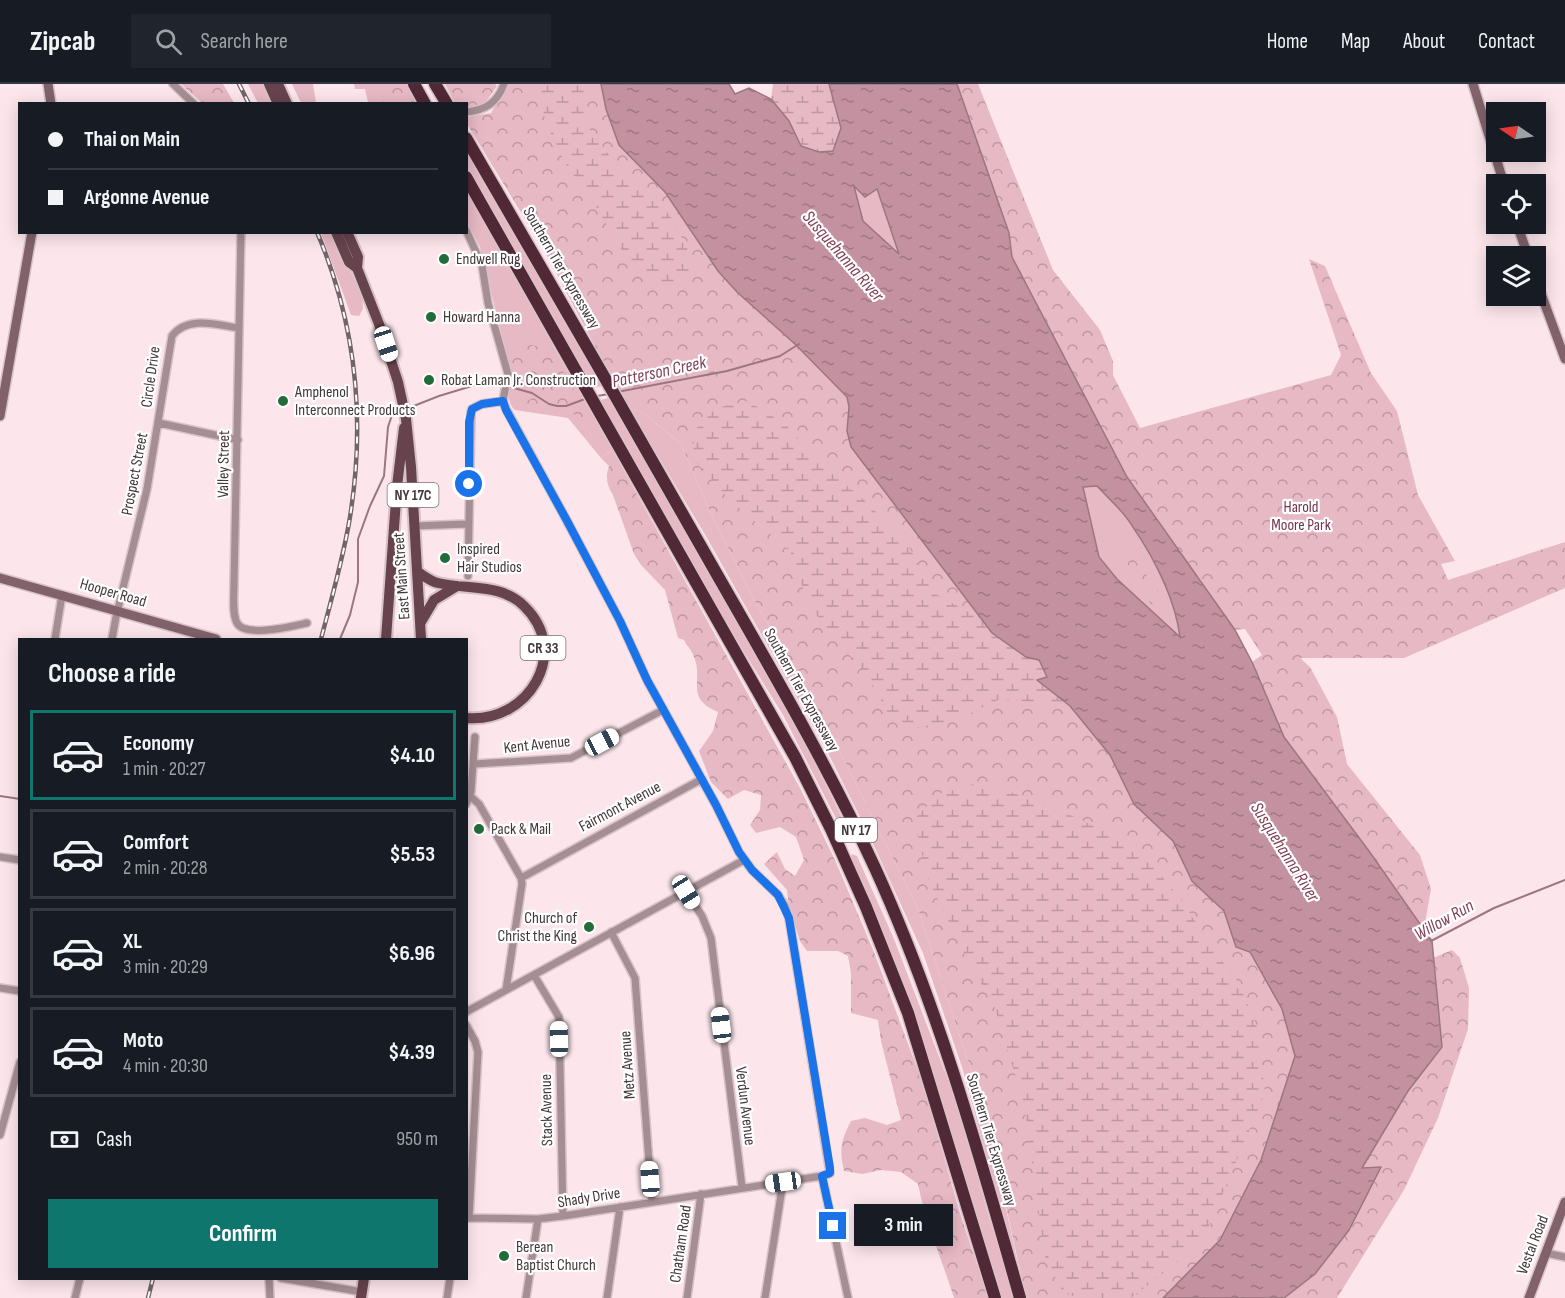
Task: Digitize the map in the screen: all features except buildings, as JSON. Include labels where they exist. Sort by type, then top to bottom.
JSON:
[{"type":"highway","points":[[435,84],[446,102]]},
{"type":"highway","points":[[416,87],[424,102]]},
{"type":"highway","name":"Southern Tier Expressway","points":[[468,141],[617,397],[807,734],[875,869],[922,981],[936,1022],[1020,1297]]},
{"type":"highway","name":"NY 17","points":[[468,180],[795,757],[831,829],[866,907],[908,1013],[995,1298]]},
{"type":"main road","points":[[269,84],[277,102]]},
{"type":"main road","points":[[278,84],[286,102]]},
{"type":"main road","name":"NY 17C","points":[[337,234],[349,262],[357,268]]},
{"type":"main road","name":"NY 17C","points":[[347,234],[358,257],[357,268]]},
{"type":"main road","name":"East Main Street","points":[[357,268],[379,324],[406,419],[410,448],[421,638]]},
{"type":"main road","points":[[386,638],[401,446],[406,419]]},
{"type":"main road","name":"CR 33","points":[[418,572],[435,582],[495,590],[518,602],[532,616],[537,626],[543,651],[542,670],[538,680],[522,701],[496,716],[468,718]]},
{"type":"main road","points":[[421,622],[434,600],[457,586]]},
{"type":"main road","points":[[362,1295],[364,1280]]},
{"type":"street","points":[[48,84],[51,102]]},
{"type":"street","points":[[172,84],[192,102]]},
{"type":"street","points":[[468,112],[485,108],[495,102],[504,84]]},
{"type":"street","points":[[1473,84],[1501,174]]},
{"type":"street","points":[[0,417],[32,234]]},
{"type":"street","name":"Valley Street","points":[[241,234],[234,584],[236,621],[242,628],[263,631],[307,623]]},
{"type":"street","points":[[468,234],[482,265],[488,303],[508,374],[503,401],[506,410],[620,621],[647,680],[744,860],[778,895],[789,918],[830,1168],[830,1173],[822,1176],[848,1298]]},
{"type":"street","points":[[1546,306],[1565,359]]},
{"type":"street","name":"Circle Drive","points":[[159,423],[170,343],[177,330],[188,324],[202,323],[239,328]]},
{"type":"street","points":[[468,576],[467,524],[471,412],[482,404],[503,401]]},
{"type":"street","name":"Prospect Street","points":[[112,638],[147,489],[159,423],[238,440]]},
{"type":"street","points":[[414,526],[467,524]]},
{"type":"street","name":"Hooper Road","points":[[0,578],[213,638]]},
{"type":"street","points":[[55,638],[62,595]]},
{"type":"street","name":"Kent Avenue","points":[[474,764],[571,759],[663,710]]},
{"type":"street","points":[[468,800],[474,764],[475,737]]},
{"type":"street","name":"Fairmont Avenue","points":[[521,878],[702,779]]},
{"type":"street","points":[[470,796],[479,804],[521,878],[506,990]]},
{"type":"street","points":[[0,857],[18,860]]},
{"type":"street","points":[[468,1011],[744,860]]},
{"type":"street","name":"Verdun Avenue","points":[[686,892],[702,916],[711,938],[742,1188]]},
{"type":"street","name":"Metz Avenue","points":[[611,932],[635,978],[652,1202]]},
{"type":"street","name":"Stack Avenue","points":[[534,975],[559,1017],[563,1216]]},
{"type":"street","points":[[0,988],[18,991]]},
{"type":"street","points":[[468,1029],[478,1052],[468,1218]]},
{"type":"street","points":[[0,1135],[18,1069]]},
{"type":"street","name":"Shady Drive","points":[[468,1218],[538,1219],[822,1176]]},
{"type":"street","points":[[765,1298],[783,1182]]},
{"type":"street","name":"Chatham Road","points":[[687,1298],[702,1194]]},
{"type":"street","name":"Vestal Road","points":[[1529,1298],[1565,1202]]},
{"type":"street","points":[[607,1298],[620,1207]]},
{"type":"street","points":[[526,1298],[538,1219]]},
{"type":"street","points":[[1546,1253],[1565,1257]]},
{"type":"street","points":[[75,1298],[80,1280]]},
{"type":"street","points":[[269,1280],[270,1298]]},
{"type":"street","points":[[291,1280],[362,1295]]},
{"type":"street","points":[[447,1298],[450,1280]]},
{"type":"green space","points":[[181,84],[223,84],[233,102],[201,102]]},
{"type":"green space","points":[[248,84],[262,84],[270,102],[257,102]]},
{"type":"green space","points":[[292,84],[313,84],[316,102],[301,102]]},
{"type":"green space","points":[[354,84],[407,84],[417,102],[368,102],[365,89],[355,89]]},
{"type":"green space","points":[[375,84],[399,84],[414,97],[415,102],[383,102],[374,89]]},
{"type":"green space","points":[[445,84],[495,84],[497,86],[483,106],[468,109],[468,102],[454,102]]},
{"type":"green space","points":[[508,84],[601,84],[606,109],[619,145],[665,192],[718,271],[847,397],[849,407],[847,431],[1039,660],[1047,677],[1038,680],[1070,706],[1110,755],[1134,804],[1173,841],[1192,881],[1224,912],[1236,947],[1250,952],[1282,1009],[1295,1056],[1261,1160],[1220,1240],[1163,1298],[1026,1298],[986,1116],[918,909],[846,764],[753,598],[708,507],[681,444],[646,415],[629,408],[545,252],[468,126],[468,117],[491,113]]},
{"type":"green space","points":[[543,84],[583,84],[587,126],[624,175],[651,193],[670,216],[687,247],[691,277],[669,287],[633,269],[588,193],[568,168],[552,137],[544,115],[541,88]]},
{"type":"green space","points":[[773,84],[829,84],[841,128],[833,151],[819,152],[801,146],[789,121],[771,99]]},
{"type":"green space","name":"Harold Moore Park","points":[[957,84],[978,84],[1053,270],[1100,330],[1113,361],[1113,375],[1140,428],[1331,375],[1341,355],[1309,259],[1325,266],[1371,373],[1397,411],[1418,495],[1455,561],[1441,564],[1448,580],[1565,542],[1565,588],[1404,658],[1300,658],[1310,667],[1337,717],[1347,764],[1420,855],[1431,889],[1424,929],[1284,737],[1252,662],[1262,655],[1245,629],[1235,630],[1127,477],[1012,257],[1009,233]]},
{"type":"green space","points":[[468,148],[603,386],[593,388],[468,169]]},
{"type":"green space","points":[[854,184],[876,188],[900,256],[863,221]]},
{"type":"green space","points":[[468,195],[612,449],[601,458],[568,418],[515,410],[512,406],[509,395],[509,365],[480,247],[468,225]]},
{"type":"green space","points":[[321,234],[332,234],[362,294],[363,309],[359,316],[351,315]]},
{"type":"green space","points":[[527,344],[544,348],[556,366],[567,375],[585,414],[583,420],[572,413],[531,409],[516,402],[514,395],[529,400],[541,394],[513,379],[512,360],[515,352]]},
{"type":"green space","points":[[609,398],[805,743],[852,838],[849,840],[783,715],[731,631],[600,400]]},
{"type":"green space","points":[[748,401],[786,425],[822,466],[860,496],[906,542],[937,595],[980,618],[992,633],[1039,660],[1047,677],[1038,680],[1070,706],[1000,699],[956,720],[913,728],[888,713],[870,680],[809,606],[790,551],[730,500],[694,460],[693,432],[716,408]]},
{"type":"green space","points":[[629,408],[646,415],[681,444],[708,507],[753,598],[846,764],[918,909],[986,1116],[1024,1292],[962,1067],[923,953],[870,837],[827,751],[707,538]]},
{"type":"green space","points":[[612,449],[800,788],[835,860],[874,952],[923,1084],[960,1213],[988,1298],[954,1298],[918,1184],[901,1172],[881,1170],[862,1174],[844,1171],[842,1145],[851,1121],[865,1118],[887,1125],[901,1120],[878,1020],[851,1013],[851,973],[848,956],[838,951],[807,951],[800,941],[789,907],[787,890],[764,864],[777,852],[785,869],[795,876],[804,860],[796,837],[780,827],[756,833],[750,825],[760,810],[761,795],[744,790],[728,799],[711,782],[699,751],[713,731],[718,712],[708,707],[698,695],[697,665],[684,640],[678,638],[665,590],[641,565],[634,554],[608,485],[609,466],[601,458]]},
{"type":"green space","points":[[1097,486],[1130,522],[1160,574],[1173,601],[1181,638],[1117,579],[1099,556],[1083,487]]},
{"type":"green space","points":[[1128,552],[1157,588],[1161,605],[1152,605],[1128,577]]},
{"type":"green space","points":[[981,782],[1048,805],[1123,839],[1146,858],[1180,898],[1214,951],[1239,983],[1257,1027],[1265,1093],[1202,1243],[1131,1298],[1077,1298],[1062,1290],[1045,1257],[1024,1104],[995,1008],[966,957],[928,879],[914,819],[939,794]]},
{"type":"green space","points":[[852,854],[857,856],[894,939],[959,1109],[1014,1298],[1000,1298],[850,859]]},
{"type":"green space","points":[[1452,950],[1460,958],[1469,988],[1468,1029],[1438,1118],[1404,1190],[1337,1298],[1284,1298],[1380,1167],[1362,1168],[1408,1091],[1442,1048],[1433,958]]},
{"type":"water","name":"Susquehanna River","points":[[601,84],[729,84],[735,94],[749,88],[771,99],[789,121],[801,146],[819,152],[833,151],[841,128],[829,84],[957,84],[1009,233],[1012,257],[1127,477],[1235,630],[1252,662],[1284,737],[1369,851],[1432,941],[1442,1047],[1408,1091],[1362,1168],[1381,1167],[1349,1230],[1315,1274],[1284,1298],[1163,1298],[1220,1240],[1261,1160],[1295,1056],[1282,1009],[1250,952],[1236,947],[1224,911],[1192,881],[1173,841],[1134,804],[1110,755],[1070,706],[1037,680],[1047,677],[1039,660],[1026,657],[992,633],[851,447],[847,431],[849,407],[847,397],[718,271],[665,192],[619,145],[606,109]],"holes":[[[854,186],[865,197],[877,189],[899,254],[863,221]],[[1097,486],[1127,519],[1155,564],[1173,607],[1180,637],[1117,579],[1099,557],[1083,487]]]},
{"type":"waterway","name":"Patterson Creek","points":[[617,392],[727,371],[780,356],[799,344]]},
{"type":"waterway","name":"Patterson Creek","points":[[406,409],[485,382],[532,393],[549,404],[557,406],[566,406],[585,399]]},
{"type":"waterway","name":"Patterson Creek","points":[[597,396],[609,394]]},
{"type":"waterway","name":"Patterson Creek","points":[[340,638],[350,615],[358,582],[358,539],[384,476],[388,427],[392,415],[401,411]]},
{"type":"waterway","name":"Patterson Creek","points":[[0,796],[18,799]]},
{"type":"waterway","name":"Willow Run","points":[[1431,941],[1494,908],[1565,880]]},
{"type":"railway","points":[[239,84],[248,102]]},
{"type":"railway","points":[[318,234],[331,267],[349,339],[357,412],[357,449],[349,523],[321,638]]},
{"type":"railway","points":[[148,1298],[152,1280]]},
{"type":"place","name":"Endwell Rug","points":[[444,259]]},
{"type":"place","name":"Howard Hanna","points":[[431,317]]},
{"type":"place","name":"Robat Laman Jr. Construction","points":[[429,380]]},
{"type":"place","name":"Amphenol Interconnect Products","points":[[283,401]]},
{"type":"place","name":"Inspired Hair Studios","points":[[445,558]]},
{"type":"place","name":"Pack & Mail","points":[[479,829]]},
{"type":"place","name":"Church of Christ the King","points":[[589,927]]},
{"type":"place","name":"Berean Baptist Church","points":[[504,1256]]},
{"type":"route","points":[[469,484],[469,422],[472,409],[482,404],[503,401],[739,852],[752,870],[778,895],[785,906],[789,918],[830,1168],[830,1173],[822,1176],[833,1226]]}]
